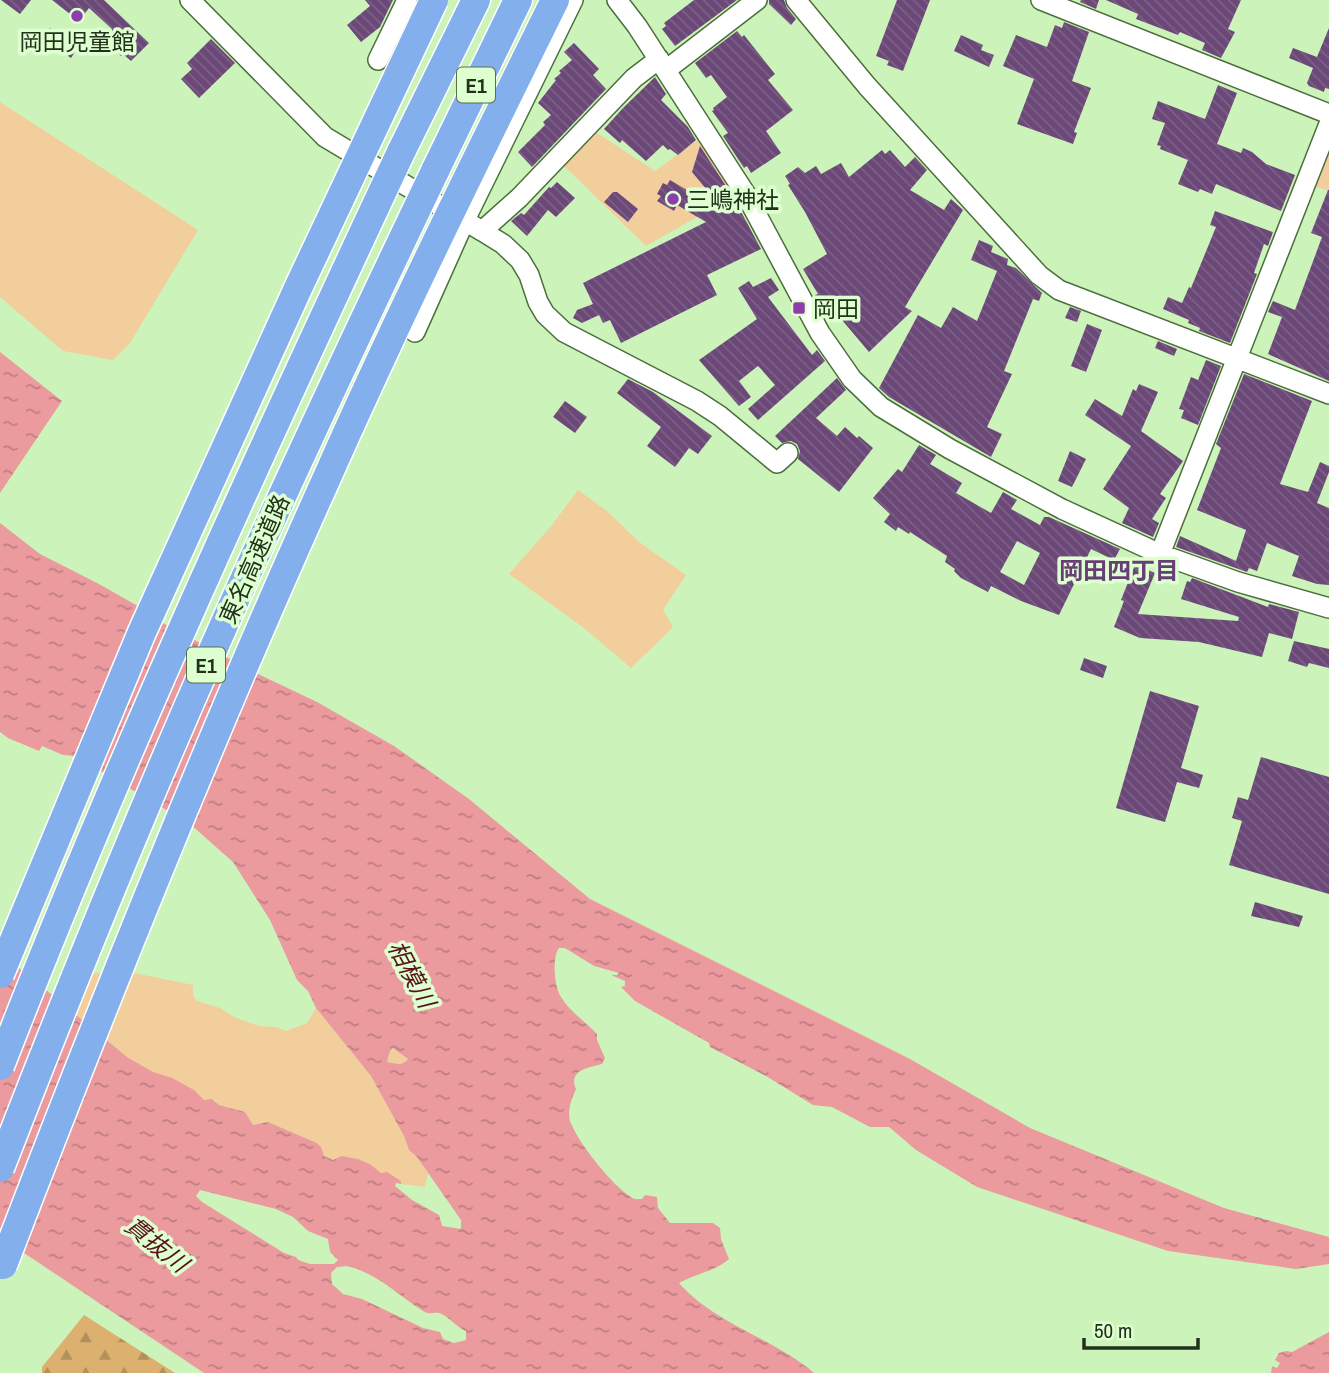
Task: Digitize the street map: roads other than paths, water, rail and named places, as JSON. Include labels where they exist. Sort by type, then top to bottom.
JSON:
[{"type":"highway","points":[[0,974],[148,620],[299,286],[434,0]]},
{"type":"highway","name":"東名高速道路","points":[[0,1066],[89,844],[176,641],[324,316],[476,0]]},
{"type":"highway","name":"東名高速道路","points":[[0,1168],[80,967],[211,654],[329,394],[517,0]]},
{"type":"highway","points":[[1,1272],[160,864],[243,667],[398,324],[555,0]]},
{"type":"street","points":[[190,0],[324,137],[503,244],[520,260],[545,314],[564,332],[697,401],[728,422],[777,463],[788,453]]},
{"type":"street","points":[[378,60],[407,0]]},
{"type":"street","points":[[415,332],[465,220],[573,0]]},
{"type":"street","points":[[617,0],[745,192],[820,333],[862,390],[881,407],[939,443],[1062,509],[1160,554],[1238,582],[1329,608]]},
{"type":"street","points":[[482,231],[519,198],[634,78],[662,65],[757,0]]},
{"type":"street","points":[[796,0],[867,86],[1039,275],[1059,290],[1329,394]]},
{"type":"street","points":[[1041,0],[1329,114]]},
{"type":"street","points":[[1160,554],[1329,124]]},
{"type":"water","points":[[0,352],[62,401],[0,493]]},
{"type":"water","points":[[0,523],[40,554],[394,746],[469,799],[590,899],[910,1059],[1030,1128],[1224,1208],[1329,1237],[1329,1264],[1296,1269],[1168,1251],[977,1187],[916,1150],[889,1127],[870,1127],[832,1107],[813,1105],[766,1076],[710,1047],[709,1043],[635,1001],[621,987],[625,986],[625,981],[611,975],[619,973],[594,966],[565,948],[559,948],[555,979],[559,992],[569,1007],[597,1034],[605,1058],[602,1064],[581,1071],[575,1078],[576,1089],[570,1104],[569,1117],[580,1140],[605,1173],[632,1198],[642,1199],[645,1195],[657,1197],[658,1208],[670,1223],[713,1223],[720,1228],[721,1239],[729,1259],[718,1267],[679,1283],[710,1309],[781,1350],[814,1373],[204,1373],[0,1237],[0,952],[127,1057],[194,1090],[204,1100],[212,1099],[219,1105],[245,1112],[253,1125],[268,1122],[317,1143],[324,1156],[333,1160],[342,1156],[358,1159],[381,1173],[387,1172],[401,1181],[401,1184],[396,1183],[395,1186],[412,1200],[439,1215],[442,1226],[461,1229],[461,1220],[417,1157],[409,1150],[371,1076],[297,980],[270,920],[233,862],[190,824],[75,756],[63,755],[42,746],[39,751],[0,732]],"holes":[[[393,1048],[408,1059],[401,1064],[387,1062]],[[200,1190],[276,1209],[293,1217],[308,1231],[328,1239],[330,1252],[338,1260],[334,1264],[310,1264],[298,1260],[196,1196]],[[337,1267],[358,1269],[387,1285],[425,1312],[442,1314],[466,1331],[466,1340],[454,1343],[443,1339],[440,1332],[423,1328],[362,1299],[343,1294],[332,1284],[331,1273]]]},
{"type":"water","points":[[1329,1332],[1329,1373],[1271,1373],[1272,1366],[1277,1368],[1280,1363],[1275,1360],[1279,1353],[1292,1352]]},
{"type":"place","name":"岡田児童館","points":[[77,16]]},
{"type":"place","name":"三嶋神社","points":[[673,199]]},
{"type":"place","name":"岡田","points":[[799,308]]},
{"type":"district","name":"岡田四丁目","points":[[1119,570]]},
{"type":"water label","name":"相模川","points":[[412,974]]},
{"type":"water label","name":"貫抜川","points":[[157,1244]]}]
